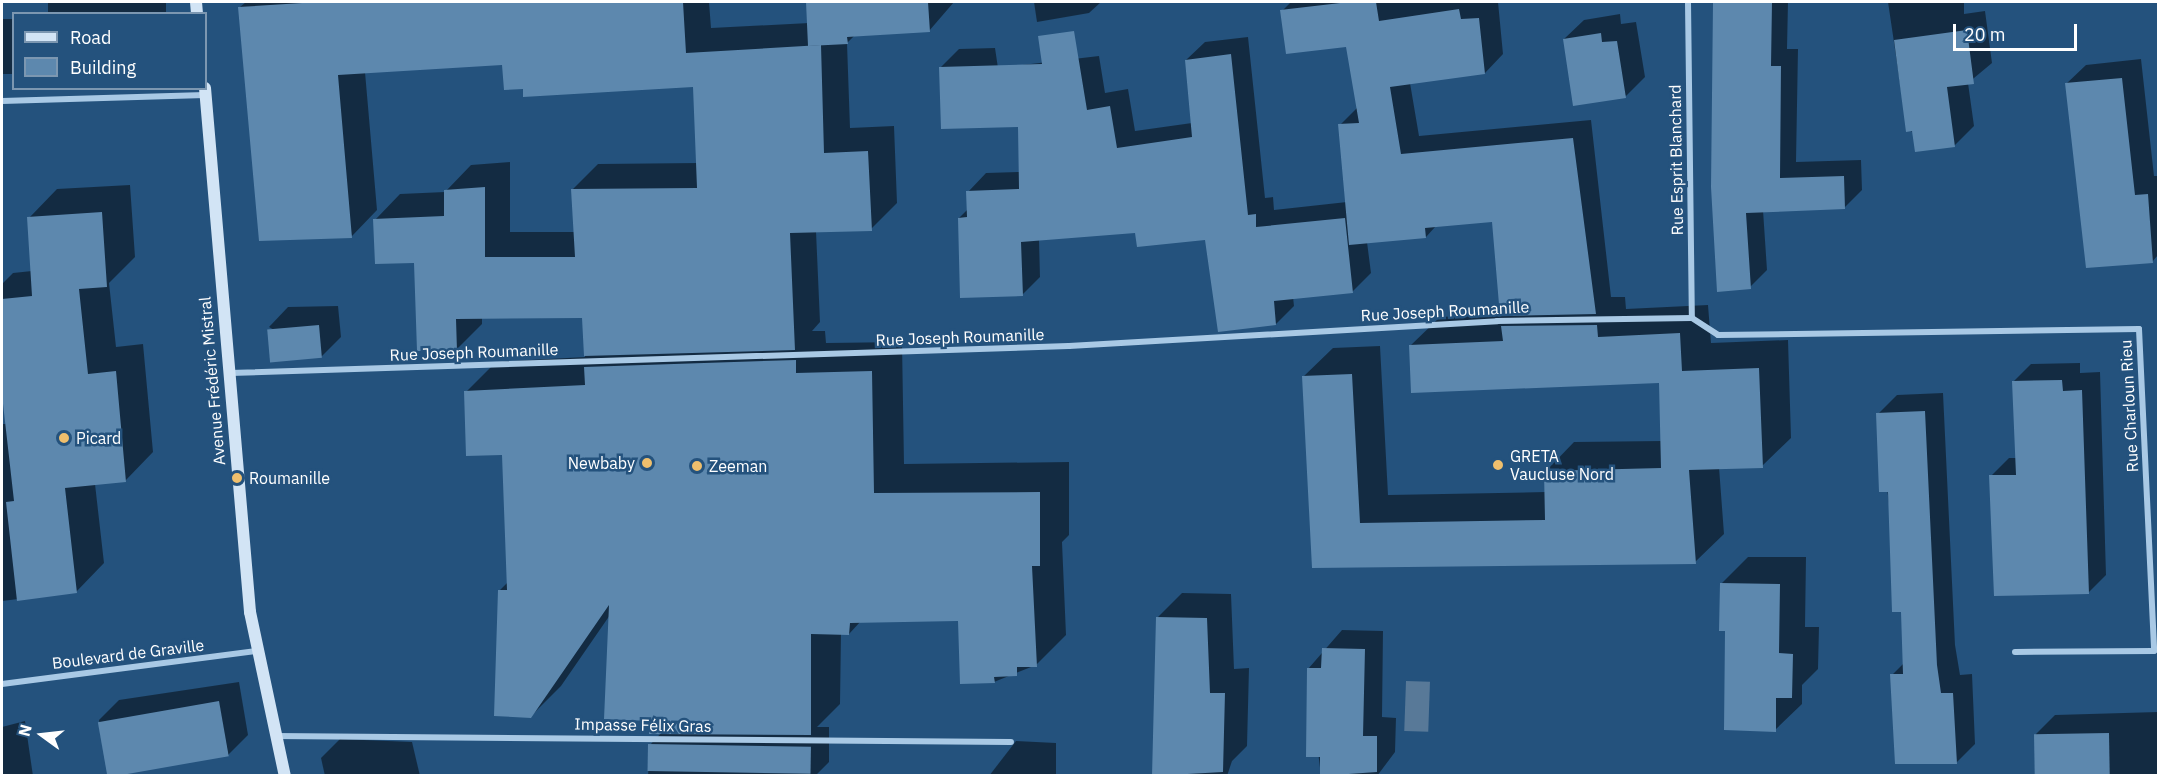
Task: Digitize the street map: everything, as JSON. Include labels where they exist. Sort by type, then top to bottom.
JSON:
[{"type":"main road","name":"Avenue Frédéric Mistral","points":[[205,92],[228,373],[257,651],[274,736],[285,776]]},
{"type":"street","name":"Rue Esprit Blanchard","points":[[1688,2],[1692,318]]},
{"type":"street","points":[[2,101],[205,92]]},
{"type":"street","name":"Rue Joseph Roumanille","points":[[228,373],[1035,348],[1497,321],[1692,318]]},
{"type":"street","name":"Rue Charloun Rieu","points":[[1692,318],[1718,335],[2139,329],[2154,651],[2015,652]]},
{"type":"street","name":"Boulevard de Graville","points":[[2,684],[257,651]]},
{"type":"street","name":"Impasse Félix Gras","points":[[274,736],[1011,742]]},
{"type":"water","points":[[1406,681],[1430,682],[1428,732],[1404,731]]},
{"type":"building","points":[[318,2],[683,2],[686,53],[821,45],[824,153],[868,151],[872,231],[790,233],[795,350],[584,356],[582,318],[456,319],[457,351],[417,351],[414,263],[375,264],[373,219],[444,216],[444,190],[485,187],[485,257],[575,257],[571,189],[697,188],[693,87],[523,97],[523,89],[504,90],[502,65],[338,75],[352,238],[259,241],[238,7]]},
{"type":"building","points":[[806,2],[928,2],[930,32],[847,37],[848,44],[808,46]]},
{"type":"building","points":[[1349,2],[1376,2],[1379,21],[1459,9],[1461,19],[1479,18],[1485,74],[1390,87],[1401,154],[1573,138],[1596,314],[1500,316],[1492,222],[1425,228],[1426,238],[1349,245],[1338,124],[1359,123],[1346,47],[1286,54],[1280,10]]},
{"type":"building","points":[[1713,2],[1772,2],[1771,66],[1781,66],[1780,178],[1844,176],[1845,209],[1746,213],[1751,289],[1717,292],[1711,187]]},
{"type":"building","points":[[1967,30],[1974,84],[1947,87],[1955,147],[1915,152],[1912,131],[1906,132],[1894,40]]},
{"type":"building","points":[[1074,31],[1087,110],[1110,106],[1117,148],[1192,137],[1185,60],[1231,54],[1248,215],[1256,214],[1256,227],[1345,218],[1353,293],[1274,301],[1276,325],[1218,332],[1205,240],[1137,247],[1135,233],[1021,242],[1023,296],[960,298],[958,218],[967,217],[966,191],[1019,189],[1018,127],[941,129],[939,67],[1042,64],[1038,36]]},
{"type":"building","points":[[1601,33],[1602,42],[1617,41],[1626,98],[1573,106],[1563,39]]},
{"type":"building","points":[[2122,78],[2135,195],[2148,194],[2153,263],[2086,268],[2065,83]]},
{"type":"building","points":[[102,212],[107,287],[79,289],[88,374],[116,371],[126,482],[65,488],[77,593],[17,601],[6,502],[14,501],[2,395],[2,299],[32,296],[27,217]]},
{"type":"building","points":[[319,325],[322,358],[270,362],[267,330]]},
{"type":"building","points":[[1597,325],[1598,337],[1680,333],[1682,371],[1759,368],[1763,468],[1689,470],[1696,564],[1312,568],[1302,376],[1352,374],[1360,523],[1545,520],[1544,471],[1661,468],[1659,383],[1411,393],[1409,345],[1503,341],[1501,326]]},
{"type":"building","points":[[796,360],[796,373],[872,371],[874,493],[1040,492],[1040,566],[1032,566],[1037,667],[1017,667],[1017,676],[994,677],[995,683],[960,684],[958,621],[850,623],[849,635],[811,634],[811,735],[649,734],[650,721],[604,719],[609,605],[531,718],[494,716],[498,590],[507,590],[502,455],[466,456],[464,391],[585,385],[584,367]]},
{"type":"building","points":[[2062,380],[2063,391],[2082,390],[2089,594],[1994,596],[1989,475],[2016,475],[2012,381]]},
{"type":"building","points":[[1925,411],[1937,665],[1941,693],[1953,693],[1957,764],[1895,764],[1890,674],[1903,674],[1901,612],[1892,612],[1888,492],[1879,492],[1876,413]]},
{"type":"building","points":[[1720,583],[1780,584],[1779,653],[1793,654],[1792,698],[1776,698],[1776,732],[1724,730],[1725,631],[1719,631]]},
{"type":"building","points":[[1156,617],[1207,618],[1210,693],[1225,693],[1223,772],[1152,776]]},
{"type":"building","points":[[1322,648],[1365,649],[1363,736],[1377,736],[1377,772],[1320,776],[1320,757],[1306,757],[1307,668],[1321,668]]},
{"type":"building","points":[[219,701],[229,756],[107,776],[98,722]]},
{"type":"building","points":[[2109,733],[2110,776],[2035,776],[2034,734]]},
{"type":"building","points":[[648,744],[811,747],[811,774],[648,771]]},
{"type":"place","name":"Picard","points":[[64,438]]},
{"type":"place","name":"Newbaby","points":[[647,463]]},
{"type":"place","name":"GRETA Vaucluse Nord","points":[[1498,465]]},
{"type":"place","name":"Zeeman","points":[[697,466]]},
{"type":"place","name":"Roumanille","points":[[237,478]]}]
